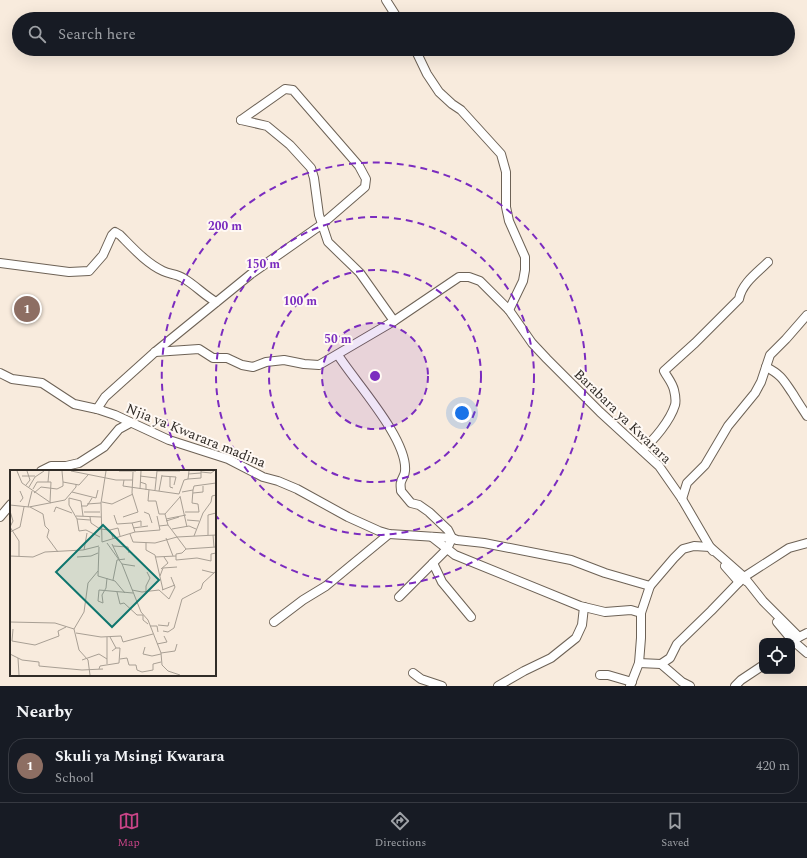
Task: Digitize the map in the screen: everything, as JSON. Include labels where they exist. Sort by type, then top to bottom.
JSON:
[{"type":"street","points":[[386,0],[394,12]]},
{"type":"street","points":[[418,56],[439,92],[461,110],[501,154],[506,172],[506,207],[508,221],[525,257],[523,281],[509,310]]},
{"type":"street","points":[[97,409],[105,397],[155,352],[251,274],[321,225],[365,187],[366,180],[359,166],[293,90],[285,89],[241,120],[267,126],[290,145],[311,168],[314,178],[321,225],[328,242],[360,273],[394,321]]},
{"type":"street","points":[[0,263],[69,272],[89,271],[103,254],[115,232],[151,264],[163,271],[179,275],[192,283],[206,296],[216,302]]},
{"type":"street","points":[[642,450],[664,425],[675,404],[674,389],[671,380],[666,376],[664,370],[695,343],[739,299],[740,291],[768,262]]},
{"type":"street","name":"Barabara ya Kwarara","points":[[155,352],[199,349],[213,358],[227,358],[242,365],[253,367],[266,362],[284,360],[319,365],[394,321],[459,277],[469,277],[480,281],[509,310],[532,343],[547,359],[600,412],[659,466],[682,499],[710,548],[793,638]]},
{"type":"street","points":[[682,499],[687,482],[705,465],[728,426],[755,393],[770,355],[807,315]]},
{"type":"street","points":[[338,355],[384,419],[398,442],[406,471],[401,482],[401,491],[411,503],[419,505],[429,512],[448,530],[452,538]]},
{"type":"street","points":[[766,367],[773,370],[787,383],[807,416]]},
{"type":"street","name":"Njia ya Kwarara madina","points":[[0,373],[12,379],[42,383],[74,404],[97,409],[169,440],[228,460],[263,477],[297,489],[348,518],[389,534]]},
{"type":"street","points":[[43,470],[51,466],[66,466],[79,463],[104,447],[119,429],[130,423]]},
{"type":"street","points":[[0,516],[10,506]]},
{"type":"street","points":[[274,622],[303,600],[326,586],[389,534],[452,538],[571,560],[605,573],[650,586]]},
{"type":"street","points":[[432,537],[455,555],[584,607],[604,612],[631,610],[641,613]]},
{"type":"street","points":[[399,597],[447,549],[452,538]]},
{"type":"street","points":[[639,663],[661,664],[670,658],[677,644],[741,580],[789,548],[807,543]]},
{"type":"street","points":[[600,675],[608,675],[631,684],[639,663],[641,613],[650,586],[683,549],[694,546],[710,548]]},
{"type":"street","points":[[433,563],[442,582],[471,617]]},
{"type":"street","points":[[498,686],[551,658],[576,638],[582,625],[584,607]]},
{"type":"street","points":[[795,639],[807,633]]},
{"type":"street","name":"Barabara ya Kwarara","points":[[795,640],[807,653]]},
{"type":"street","points":[[661,664],[682,682],[690,686]]},
{"type":"street","points":[[735,686],[759,668]]},
{"type":"street","points":[[413,673],[421,679],[442,686]]},
{"type":"place","name":"Skuli ya Msingi Kwarara","points":[[27,309]]}]
